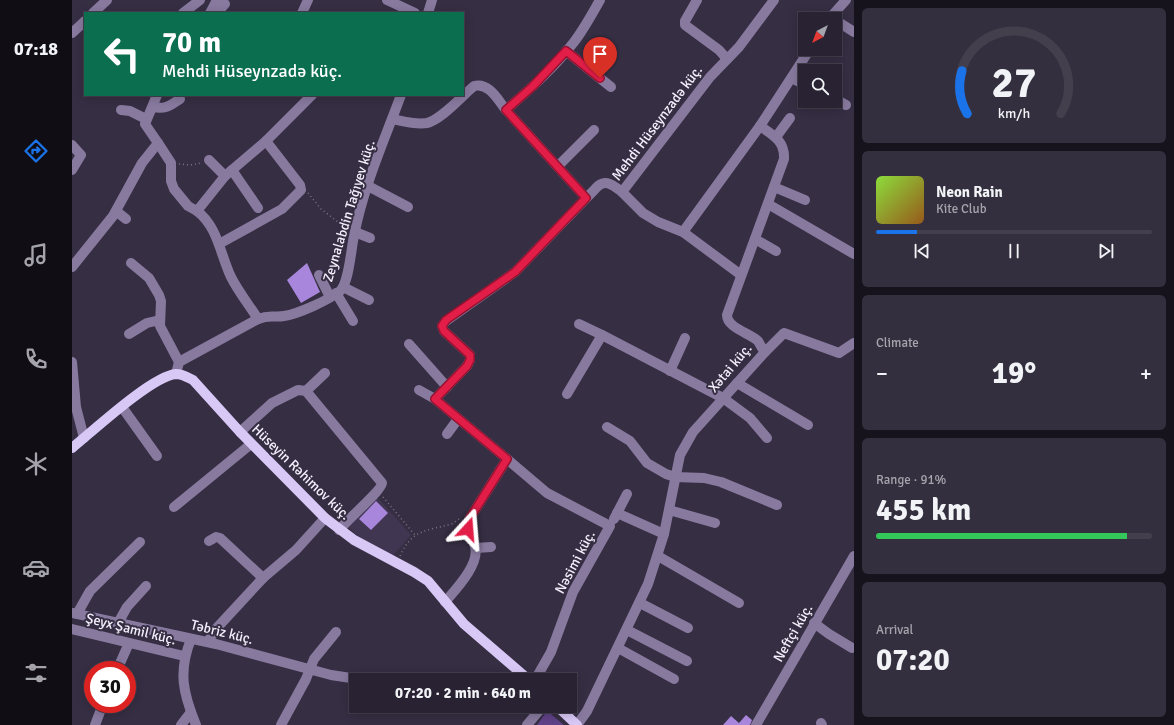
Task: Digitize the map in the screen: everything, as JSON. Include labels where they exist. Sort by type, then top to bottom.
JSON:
[{"type":"main road","points":[[72,448],[152,385],[163,378],[176,374]]},
{"type":"main road","name":"Hüseyin Rəhimov küç.","points":[[176,374],[193,380],[251,444],[325,518],[339,530],[371,551],[420,576],[435,589],[464,624],[521,673]]},
{"type":"main road","points":[[564,713],[577,725]]},
{"type":"street","points":[[94,12],[107,0]]},
{"type":"street","points":[[184,12],[200,0]]},
{"type":"street","points":[[302,12],[308,0]]},
{"type":"street","points":[[387,0],[413,12]]},
{"type":"street","points":[[428,12],[432,0]]},
{"type":"street","points":[[506,110],[533,86],[575,41],[600,0]]},
{"type":"street","points":[[697,0],[685,21],[685,25],[719,50],[727,59]]},
{"type":"street","name":"Mehdi Hüseynzadə küç.","points":[[435,399],[467,366],[470,360],[470,355],[444,331],[442,326],[446,320],[515,272],[602,183],[608,183],[622,192],[710,77],[739,47],[774,0]]},
{"type":"street","points":[[837,12],[846,0]]},
{"type":"street","points":[[211,12],[221,2]]},
{"type":"street","points":[[217,12],[221,2]]},
{"type":"street","points":[[72,33],[84,22]]},
{"type":"street","points":[[842,25],[854,32]]},
{"type":"street","points":[[566,51],[611,87]]},
{"type":"street","points":[[683,232],[760,126],[806,56]]},
{"type":"street","points":[[792,78],[798,81]]},
{"type":"street","points":[[464,95],[474,86],[480,85],[487,87],[586,198]]},
{"type":"street","points":[[157,96],[145,124],[171,163],[171,181],[174,189],[188,206],[197,211],[209,224],[219,244],[232,279],[258,319]]},
{"type":"street","points":[[197,211],[228,173],[266,141],[311,96]]},
{"type":"street","name":"Zeynalabdin Tağıyev küç.","points":[[179,362],[258,319],[268,315],[279,316],[293,314],[337,292],[368,186],[401,96]]},
{"type":"street","points":[[392,119],[416,124],[427,123],[436,120],[463,96]]},
{"type":"street","points":[[153,107],[161,109],[165,108],[180,99]]},
{"type":"street","points":[[842,103],[846,105]]},
{"type":"street","points":[[121,110],[130,111],[146,120]]},
{"type":"street","points":[[776,137],[790,118]]},
{"type":"street","name":"Xətai küç.","points":[[577,725],[587,711],[640,603],[658,556],[680,455],[685,444],[723,398],[765,352],[758,342],[730,323],[727,319],[784,159],[785,151],[776,137],[760,126]]},
{"type":"street","points":[[558,166],[594,130]]},
{"type":"street","points":[[219,244],[282,209],[298,195],[301,190],[300,185],[266,141]]},
{"type":"street","points":[[72,267],[116,211],[142,163],[158,143]]},
{"type":"street","points":[[72,145],[81,155],[72,170]]},
{"type":"street","points":[[209,160],[228,173],[258,208]]},
{"type":"street","points":[[368,186],[408,207]]},
{"type":"street","points":[[774,187],[805,200]]},
{"type":"street","points":[[622,192],[633,205],[650,218],[683,232],[742,275]]},
{"type":"street","points":[[768,204],[854,254]]},
{"type":"street","points":[[116,211],[126,219]]},
{"type":"street","points":[[355,232],[370,238]]},
{"type":"street","points":[[755,239],[776,251]]},
{"type":"street","points":[[131,263],[149,278],[159,295],[161,301],[161,330],[179,362],[176,374]]},
{"type":"street","points":[[319,275],[337,292],[353,321]]},
{"type":"street","points":[[337,292],[369,300]]},
{"type":"street","points":[[129,334],[147,323],[160,320]]},
{"type":"street","points":[[579,324],[723,398],[750,418],[767,438]]},
{"type":"street","points":[[765,352],[784,333],[839,353],[854,343]]},
{"type":"street","points":[[567,394],[602,335]]},
{"type":"street","points":[[670,371],[685,338]]},
{"type":"street","points":[[409,344],[447,387]]},
{"type":"street","points":[[72,362],[76,407],[84,438]]},
{"type":"street","points":[[306,391],[325,373]]},
{"type":"street","points":[[738,383],[808,425]]},
{"type":"street","points":[[240,432],[272,403],[298,390],[306,391],[382,483],[378,491],[339,530]]},
{"type":"street","points":[[419,390],[435,399],[507,459],[470,518],[468,529],[476,548],[476,555],[466,576],[445,602]]},
{"type":"street","points":[[122,408],[157,456]]},
{"type":"street","points":[[447,434],[458,419]]},
{"type":"street","points":[[607,427],[630,441],[647,462],[675,477],[704,478],[721,482],[777,505]]},
{"type":"street","points":[[174,507],[251,444]]},
{"type":"street","name":"Nəsimi küç.","points":[[507,459],[547,493],[610,526],[573,592],[551,652],[539,673]]},
{"type":"street","points":[[610,526],[627,494]]},
{"type":"street","points":[[669,510],[715,523]]},
{"type":"street","points":[[617,513],[664,534]]},
{"type":"street","points":[[208,642],[214,631],[263,578],[296,550],[325,518]]},
{"type":"street","points":[[209,541],[216,536],[220,538],[263,578]]},
{"type":"street","points":[[75,613],[90,591],[140,542]]},
{"type":"street","points":[[476,548],[492,546]]},
{"type":"street","points":[[658,556],[739,603]]},
{"type":"street","name":"Neftçi küç.","points":[[756,725],[854,556]]},
{"type":"street","points":[[118,623],[127,607],[146,586]]},
{"type":"street","points":[[640,603],[688,628]]},
{"type":"street","name":"Təbriz küç.","points":[[75,613],[208,642],[310,669],[349,677]]},
{"type":"street","points":[[814,623],[852,648]]},
{"type":"street","name":"Şeyx Şamil küç.","points":[[72,629],[184,656]]},
{"type":"street","points":[[627,630],[687,661]]},
{"type":"street","points":[[281,725],[314,659],[336,632]]},
{"type":"street","points":[[190,639],[184,656],[182,673],[191,712],[196,725]]},
{"type":"street","points":[[122,661],[129,643]]},
{"type":"street","points":[[618,648],[674,679]]},
{"type":"street","points":[[181,725],[191,712]]},
{"type":"street","points":[[95,725],[100,713]]},
{"type":"street","points":[[527,725],[537,713]]},
{"type":"path","points":[[171,163],[190,165],[209,160]]},
{"type":"path","points":[[300,185],[332,218],[355,232]]},
{"type":"path","points":[[378,491],[394,512],[415,535]]},
{"type":"path","points":[[397,564],[403,551],[415,535],[420,532],[454,523],[459,519],[470,518]]},
{"type":"shaded area","points":[[377,497],[411,535],[392,557],[361,539],[347,526]]},
{"type":"shaded area","points":[[546,713],[549,713],[564,725],[537,725]]},
{"type":"building","points":[[307,263],[320,292],[301,303],[287,280]]},
{"type":"building","points":[[376,501],[388,513],[371,530],[359,519]]},
{"type":"building","points":[[746,715],[752,720],[750,725],[723,725],[731,716],[739,723]]},
{"type":"route","points":[[468,529],[467,525],[470,518],[496,474],[507,459],[435,399],[467,366],[470,360],[470,355],[444,331],[442,326],[446,320],[515,272],[586,198],[506,110],[533,86],[566,51],[600,78]]}]
